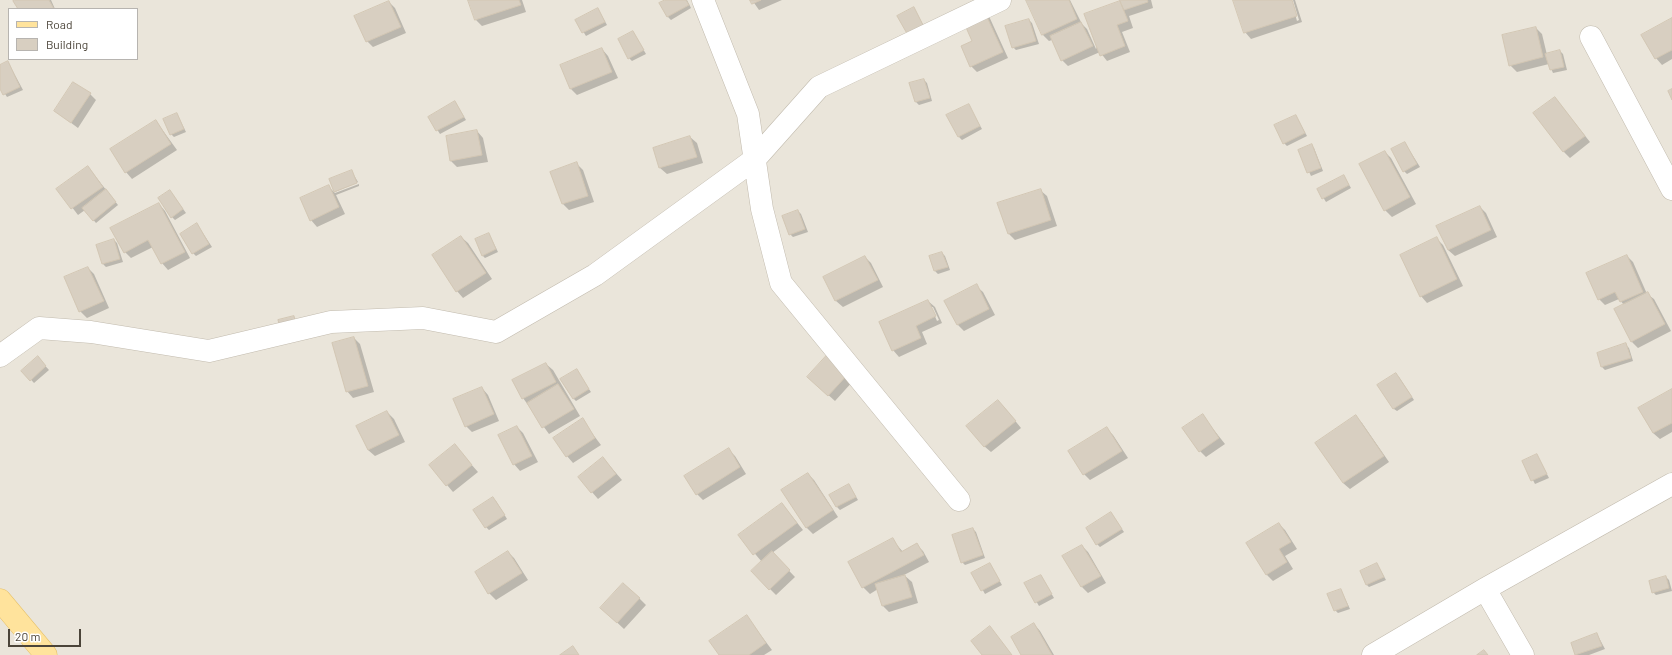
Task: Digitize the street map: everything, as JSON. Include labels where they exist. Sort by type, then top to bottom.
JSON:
[{"type":"main road","points":[[0,600],[46,655]]},
{"type":"street","points":[[703,0],[748,114],[762,208],[782,283],[959,500]]},
{"type":"street","points":[[0,356],[39,328],[91,332],[209,351],[331,322],[423,318],[496,332],[595,275],[755,159],[819,87],[1000,0]]},
{"type":"street","points":[[1591,38],[1672,189]]},
{"type":"street","points":[[1373,655],[1485,589],[1672,484]]},
{"type":"street","points":[[1485,589],[1523,655]]},
{"type":"shaded area","points":[[0,0],[1672,0],[1672,655],[0,655]]},
{"type":"building","points":[[49,0],[53,8],[17,8],[13,1]]},
{"type":"building","points":[[468,0],[519,0],[521,5],[475,20]]},
{"type":"building","points":[[665,0],[686,0],[689,5],[667,17],[659,3]]},
{"type":"building","points":[[750,0],[761,0],[752,4]]},
{"type":"building","points":[[1026,0],[1069,0],[1077,19],[1042,35]]},
{"type":"building","points":[[1120,0],[1147,0],[1148,2],[1124,10]]},
{"type":"building","points":[[1233,0],[1292,0],[1297,16],[1244,33]]},
{"type":"building","points":[[389,1],[401,27],[366,42],[354,16]]},
{"type":"building","points":[[1120,1],[1128,21],[1117,25],[1125,46],[1100,56],[1084,14]]},
{"type":"building","points":[[982,6],[1003,52],[970,67],[961,46],[972,41],[961,16]]},
{"type":"building","points":[[914,7],[925,29],[909,37],[897,16]]},
{"type":"building","points":[[598,8],[605,22],[582,33],[575,20]]},
{"type":"building","points":[[1672,18],[1672,50],[1655,59],[1641,35]]},
{"type":"building","points":[[1029,19],[1036,41],[1012,48],[1005,26]]},
{"type":"building","points":[[1081,22],[1093,46],[1061,61],[1050,36]]},
{"type":"building","points":[[1536,27],[1543,57],[1509,66],[1502,35]]},
{"type":"building","points":[[633,31],[644,50],[628,59],[618,39]]},
{"type":"building","points":[[602,48],[612,72],[570,89],[560,65]]},
{"type":"building","points":[[1560,50],[1564,67],[1550,70],[1545,54]]},
{"type":"building","points":[[8,61],[20,87],[3,95],[0,89],[0,65]]},
{"type":"building","points":[[924,79],[930,98],[915,102],[909,83]]},
{"type":"building","points":[[73,82],[91,93],[71,123],[54,111]]},
{"type":"building","points":[[1672,89],[1672,100],[1668,91]]},
{"type":"building","points":[[1555,97],[1585,136],[1563,152],[1533,113]]},
{"type":"building","points":[[455,101],[464,117],[436,131],[428,117]]},
{"type":"building","points":[[969,104],[980,126],[958,137],[946,115]]},
{"type":"building","points":[[177,113],[184,129],[170,135],[163,119]]},
{"type":"building","points":[[1296,115],[1305,133],[1283,144],[1274,125]]},
{"type":"building","points":[[156,120],[171,144],[125,173],[110,149]]},
{"type":"building","points":[[477,130],[482,155],[450,161],[446,136]]},
{"type":"building","points":[[690,136],[697,157],[659,168],[653,148]]},
{"type":"building","points":[[1405,142],[1417,164],[1403,172],[1391,149]]},
{"type":"building","points":[[1312,144],[1321,168],[1307,173],[1298,150]]},
{"type":"building","points":[[1385,151],[1410,197],[1384,211],[1359,164]]},
{"type":"building","points":[[577,162],[588,196],[562,204],[550,172]]},
{"type":"building","points":[[88,166],[103,187],[71,209],[56,189]]},
{"type":"building","points":[[352,170],[357,183],[334,192],[329,179]]},
{"type":"building","points":[[1344,175],[1349,185],[1322,199],[1317,189]]},
{"type":"building","points":[[329,185],[339,207],[310,221],[300,198]]},
{"type":"building","points":[[106,189],[116,202],[93,221],[82,208]]},
{"type":"building","points":[[1041,189],[1051,220],[1008,234],[997,203]]},
{"type":"building","points":[[170,190],[183,209],[171,218],[158,198]]},
{"type":"building","points":[[159,203],[185,252],[161,264],[148,240],[124,253],[110,228]]},
{"type":"building","points":[[1480,206],[1491,230],[1448,250],[1436,226]]},
{"type":"building","points":[[798,210],[805,229],[789,235],[782,216]]},
{"type":"building","points":[[197,223],[209,244],[192,254],[180,234]]},
{"type":"building","points":[[489,233],[496,249],[482,256],[475,239]]},
{"type":"building","points":[[461,236],[486,273],[456,292],[432,255]]},
{"type":"building","points":[[1437,237],[1457,279],[1420,297],[1400,255]]},
{"type":"building","points":[[114,239],[120,259],[102,264],[96,245]]},
{"type":"building","points":[[942,252],[948,267],[934,271],[929,256]]},
{"type":"building","points":[[1627,255],[1643,292],[1620,302],[1615,292],[1598,300],[1586,273]]},
{"type":"building","points":[[865,256],[878,280],[835,301],[823,277]]},
{"type":"building","points":[[88,267],[104,301],[79,312],[64,277]]},
{"type":"building","points":[[977,284],[989,309],[957,325],[944,301]]},
{"type":"building","points":[[1648,292],[1665,324],[1631,342],[1614,309]]},
{"type":"building","points":[[928,300],[936,316],[916,326],[921,338],[892,351],[879,322]]},
{"type":"building","points":[[294,316],[299,336],[284,340],[278,320]]},
{"type":"building","points":[[354,337],[368,386],[346,392],[332,343]]},
{"type":"building","points":[[1626,343],[1631,358],[1601,367],[1597,353]]},
{"type":"building","points":[[828,354],[849,373],[828,396],[807,377]]},
{"type":"building","points":[[38,356],[46,366],[30,381],[21,371]]},
{"type":"building","points":[[546,363],[556,382],[522,399],[512,380]]},
{"type":"building","points":[[577,369],[589,389],[573,399],[560,379]]},
{"type":"building","points":[[1396,373],[1412,397],[1393,409],[1377,385]]},
{"type":"building","points":[[558,384],[574,409],[542,428],[527,403]]},
{"type":"building","points":[[482,387],[494,414],[465,427],[453,399]]},
{"type":"building","points":[[1672,389],[1672,423],[1653,433],[1638,408]]},
{"type":"building","points":[[998,400],[1016,421],[984,447],[966,426]]},
{"type":"building","points":[[387,411],[399,435],[368,450],[356,426]]},
{"type":"building","points":[[1203,414],[1219,438],[1199,452],[1182,428]]},
{"type":"building","points":[[1356,415],[1384,456],[1343,483],[1315,443]]},
{"type":"building","points":[[583,418],[595,438],[566,457],[553,438]]},
{"type":"building","points":[[517,426],[532,456],[513,465],[498,435]]},
{"type":"building","points":[[1107,427],[1122,451],[1083,475],[1068,451]]},
{"type":"building","points":[[455,444],[472,465],[446,486],[429,465]]},
{"type":"building","points":[[729,448],[740,467],[696,495],[684,476]]},
{"type":"building","points":[[1537,454],[1547,474],[1531,481],[1522,461]]},
{"type":"building","points":[[603,457],[616,474],[591,493],[578,477]]},
{"type":"building","points":[[808,473],[833,510],[806,528],[781,490]]},
{"type":"building","points":[[849,484],[856,497],[836,507],[829,495]]},
{"type":"building","points":[[493,497],[505,515],[485,528],[473,510]]},
{"type":"building","points":[[782,503],[797,523],[753,555],[738,535]]},
{"type":"building","points":[[1111,512],[1122,529],[1096,545],[1086,528]]},
{"type":"building","points":[[1279,523],[1291,542],[1279,549],[1287,562],[1266,575],[1246,543]]},
{"type":"building","points":[[973,528],[983,555],[961,563],[952,535]]},
{"type":"building","points":[[893,538],[901,552],[917,543],[924,555],[862,588],[848,562]]},
{"type":"building","points":[[1082,545],[1101,576],[1081,587],[1062,556]]},
{"type":"building","points":[[508,551],[522,573],[488,594],[475,572]]},
{"type":"building","points":[[772,551],[790,570],[769,590],[751,571]]},
{"type":"building","points":[[990,563],[1000,581],[981,591],[971,573]]},
{"type":"building","points":[[1377,563],[1384,577],[1366,585],[1360,571]]},
{"type":"building","points":[[905,575],[912,597],[882,606],[875,584]]},
{"type":"building","points":[[1041,575],[1052,594],[1035,603],[1024,583]]},
{"type":"building","points":[[1666,576],[1669,588],[1652,593],[1649,581]]},
{"type":"building","points":[[623,583],[640,598],[617,623],[600,608]]},
{"type":"building","points":[[1341,589],[1348,606],[1334,611],[1327,594]]},
{"type":"building","points":[[747,615],[766,643],[749,655],[719,655],[709,641]]},
{"type":"building","points":[[1034,623],[1052,655],[1021,655],[1011,637]]},
{"type":"building","points":[[990,626],[1012,655],[982,655],[971,641]]},
{"type":"building","points":[[1597,633],[1602,646],[1575,655],[1571,643]]},
{"type":"building","points":[[573,646],[579,655],[560,655]]},
{"type":"building","points":[[1484,650],[1488,655],[1477,655]]}]
